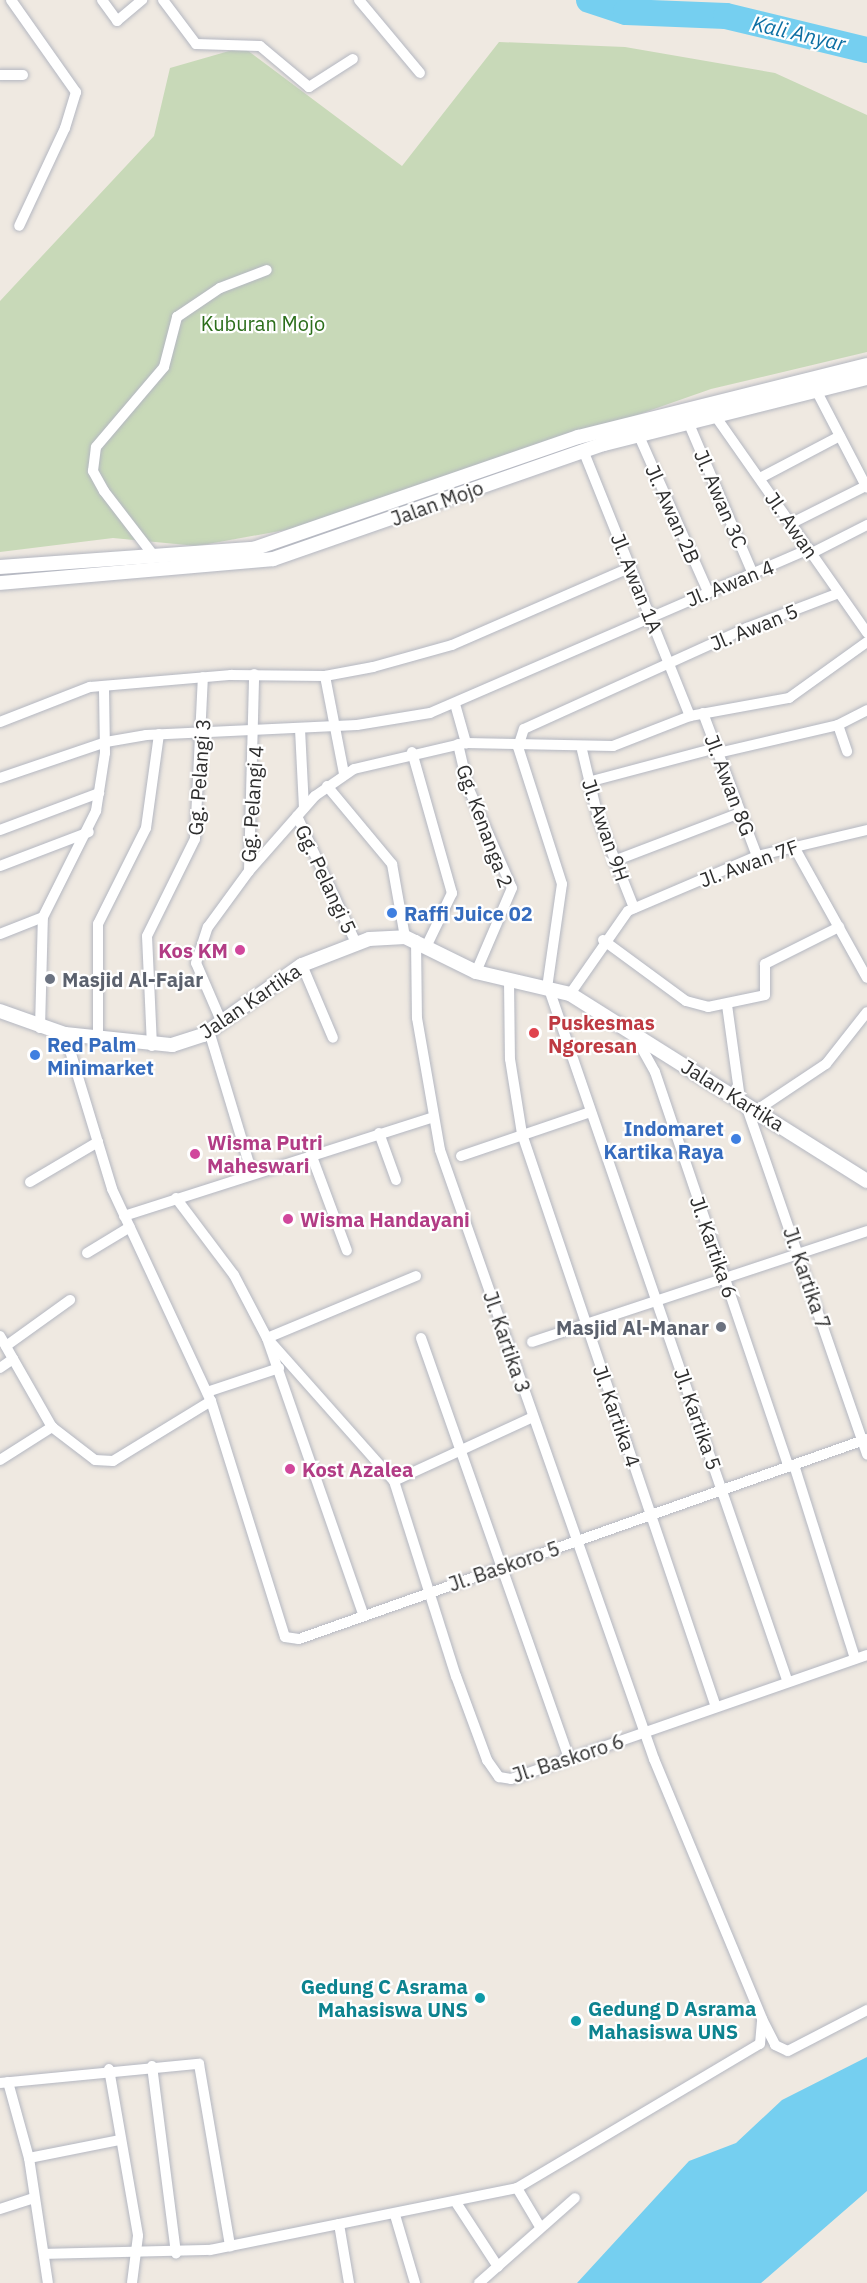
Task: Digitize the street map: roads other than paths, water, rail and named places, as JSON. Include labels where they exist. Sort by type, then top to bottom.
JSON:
[{"type":"street","points":[[11,0],[76,92],[66,128],[19,226]]},
{"type":"street","points":[[102,0],[117,21],[142,0]]},
{"type":"street","points":[[163,0],[196,44],[260,46],[309,87],[353,59]]},
{"type":"street","points":[[359,0],[420,73]]},
{"type":"street","points":[[0,75],[23,75]]},
{"type":"street","points":[[154,556],[104,491],[93,471],[96,447],[164,367],[177,317],[220,288],[267,270]]},
{"type":"street","points":[[0,567],[154,556],[284,542],[578,437],[715,410],[867,376]]},
{"type":"street","name":"Jalan Mojo","points":[[0,584],[273,560],[583,450],[689,424],[715,410],[816,390],[867,376]]},
{"type":"street","points":[[792,524],[866,487],[816,390]]},
{"type":"street","name":"Jl. Awan","points":[[715,410],[867,633]]},
{"type":"street","name":"Jl. Awan 3C","points":[[689,424],[753,574]]},
{"type":"street","name":"Jl. Awan 2B","points":[[639,436],[708,592]]},
{"type":"street","points":[[760,478],[840,436]]},
{"type":"street","name":"Jl. Awan 1A","points":[[583,450],[690,716]]},
{"type":"street","name":"Jl. Awan 4","points":[[0,778],[106,742],[204,729],[335,727],[403,719],[455,704],[651,616],[810,551],[867,525]]},
{"type":"street","points":[[50,563],[51,579]]},
{"type":"street","points":[[0,722],[71,691],[104,686],[254,674],[326,676],[452,645],[631,567]]},
{"type":"street","name":"Jl. Awan 5","points":[[518,747],[527,727],[670,662],[839,592]]},
{"type":"street","points":[[249,871],[300,812],[327,786],[344,774],[412,752],[462,744],[582,750],[619,744],[690,716],[789,698],[867,642]]},
{"type":"street","name":"Gg. Pelangi 4","points":[[222,1023],[198,971],[199,946],[249,871],[257,729],[254,674]]},
{"type":"street","points":[[326,676],[344,774]]},
{"type":"street","name":"Gg. Pelangi 3","points":[[152,1046],[147,936],[195,839],[204,729],[203,677]]},
{"type":"street","points":[[40,1028],[44,917],[89,832],[99,793],[106,742],[104,686]]},
{"type":"street","name":"Gg. Kenanga 2","points":[[455,704],[468,787],[512,888],[476,972]]},
{"type":"street","points":[[588,782],[717,750],[838,725],[867,710]]},
{"type":"street","name":"Jl. Awan 8G","points":[[703,713],[757,856]]},
{"type":"street","points":[[838,725],[847,751]]},
{"type":"street","points":[[300,729],[300,812]]},
{"type":"street","points":[[98,1039],[98,924],[146,828],[159,734]]},
{"type":"street","points":[[518,747],[561,884],[548,989]]},
{"type":"street","name":"Jl. Awan 9H","points":[[582,750],[588,782],[614,861],[634,908]]},
{"type":"street","points":[[412,752],[452,893],[416,941]]},
{"type":"street","name":"Jl. Kartika 3","points":[[327,786],[392,864],[416,941],[417,1018],[431,1118],[646,1739],[762,2019],[775,2044],[788,2051],[867,2010]]},
{"type":"street","points":[[0,830],[99,793]]},
{"type":"street","name":"Gg. Pelangi 5","points":[[300,812],[356,943]]},
{"type":"street","points":[[614,861],[740,813]]},
{"type":"street","name":"Jl. Awan 7F","points":[[634,908],[757,856],[793,845],[866,831]]},
{"type":"street","points":[[0,866],[89,832]]},
{"type":"street","points":[[793,845],[867,978]]},
{"type":"street","points":[[570,994],[603,940],[634,908]]},
{"type":"street","points":[[0,934],[44,917]]},
{"type":"street","points":[[603,940],[686,1001],[727,1005],[765,995],[765,964],[839,927]]},
{"type":"street","name":"Jalan Kartika","points":[[0,1011],[40,1028],[65,1034],[152,1046],[190,1041],[222,1023],[302,965],[356,943],[416,941],[476,972],[570,994],[743,1100],[867,1181]]},
{"type":"street","points":[[302,965],[333,1038]]},
{"type":"street","name":"Jl. Kartika 4","points":[[509,981],[510,1059],[522,1134],[716,1707]]},
{"type":"street","name":"Jl. Kartika 5","points":[[548,989],[787,1680]]},
{"type":"street","name":"Jl. Kartika 7","points":[[727,1005],[743,1100],[800,1254],[865,1440],[867,1454]]},
{"type":"street","points":[[758,1110],[826,1064],[867,1012]]},
{"type":"street","points":[[209,1031],[252,1173]]},
{"type":"street","name":"Jl. Kartika 6","points":[[631,1031],[655,1072],[724,1278],[792,1466],[855,1659]]},
{"type":"street","points":[[65,1034],[98,1142],[124,1216],[209,1397]]},
{"type":"street","points":[[461,1156],[590,1112]]},
{"type":"street","points":[[124,1216],[311,1154],[431,1118]]},
{"type":"street","points":[[379,1133],[396,1180]]},
{"type":"street","points":[[30,1182],[98,1142]]},
{"type":"street","points":[[311,1154],[347,1251]]},
{"type":"street","points":[[176,1198],[234,1275],[267,1338],[364,1616]]},
{"type":"street","points":[[87,1253],[130,1227]]},
{"type":"street","points":[[532,1342],[867,1232]]},
{"type":"street","points":[[267,1338],[416,1276]]},
{"type":"street","points":[[70,1300],[3,1341],[52,1427],[104,1462],[209,1397],[279,1368]]},
{"type":"street","points":[[267,1338],[394,1481],[431,1591]]},
{"type":"street","points":[[421,1338],[504,1567],[569,1759]]},
{"type":"street","points":[[0,1368],[13,1359]]},
{"type":"street","name":"Jl. Baskoro 5","points":[[209,1397],[285,1637],[299,1639],[865,1440]]},
{"type":"street","points":[[394,1481],[462,1452],[533,1417]]},
{"type":"street","points":[[0,1460],[52,1427]]},
{"type":"street","name":"Jl. Baskoro 6","points":[[431,1591],[456,1676],[494,1772],[512,1779],[569,1759],[646,1739],[716,1707],[787,1680],[867,1655]]},
{"type":"street","points":[[45,2254],[176,2253],[230,2246],[456,2204],[517,2188],[760,2044],[762,2019]]},
{"type":"street","points":[[48,2283],[29,2158],[4,2082],[109,2068],[191,2061],[202,2067],[230,2246]]},
{"type":"street","points":[[152,2066],[176,2253]]},
{"type":"street","points":[[109,2068],[136,2253],[132,2283]]},
{"type":"street","points":[[29,2158],[120,2140]]},
{"type":"street","points":[[517,2188],[539,2225]]},
{"type":"street","points":[[0,2209],[34,2198]]},
{"type":"street","points":[[479,2283],[539,2225],[575,2198]]},
{"type":"street","points":[[456,2204],[498,2267]]},
{"type":"street","points":[[395,2215],[415,2283]]},
{"type":"street","points":[[339,2224],[349,2283]]},
{"type":"water","points":[[867,2057],[867,2191],[761,2283],[577,2283],[689,2161],[736,2143],[782,2100]]},
{"type":"waterway","name":"Kali Anyar","points":[[589,0],[626,12],[726,16],[867,50]]},
{"type":"place","name":"Raffi Juice 02","points":[[392,913]]},
{"type":"place","name":"Kos KM","points":[[240,950]]},
{"type":"place","name":"Masjid Al-Fajar","points":[[50,979]]},
{"type":"place","name":"Puskesmas Ngoresan","points":[[534,1033]]},
{"type":"place","name":"Red Palm Minimarket","points":[[35,1055]]},
{"type":"place","name":"Indomaret Kartika Raya","points":[[736,1139]]},
{"type":"place","name":"Wisma Putri Maheswari","points":[[195,1154]]},
{"type":"place","name":"Wisma Handayani","points":[[288,1219]]},
{"type":"place","name":"Masjid Al-Manar","points":[[721,1327]]},
{"type":"place","name":"Kost Azalea","points":[[290,1469]]},
{"type":"place","name":"Gedung C Asrama Mahasiswa UNS","points":[[480,1998]]},
{"type":"place","name":"Gedung D Asrama Mahasiswa UNS","points":[[576,2021]]},
{"type":"park label","name":"Kuburan Mojo","points":[[263,323]]}]
